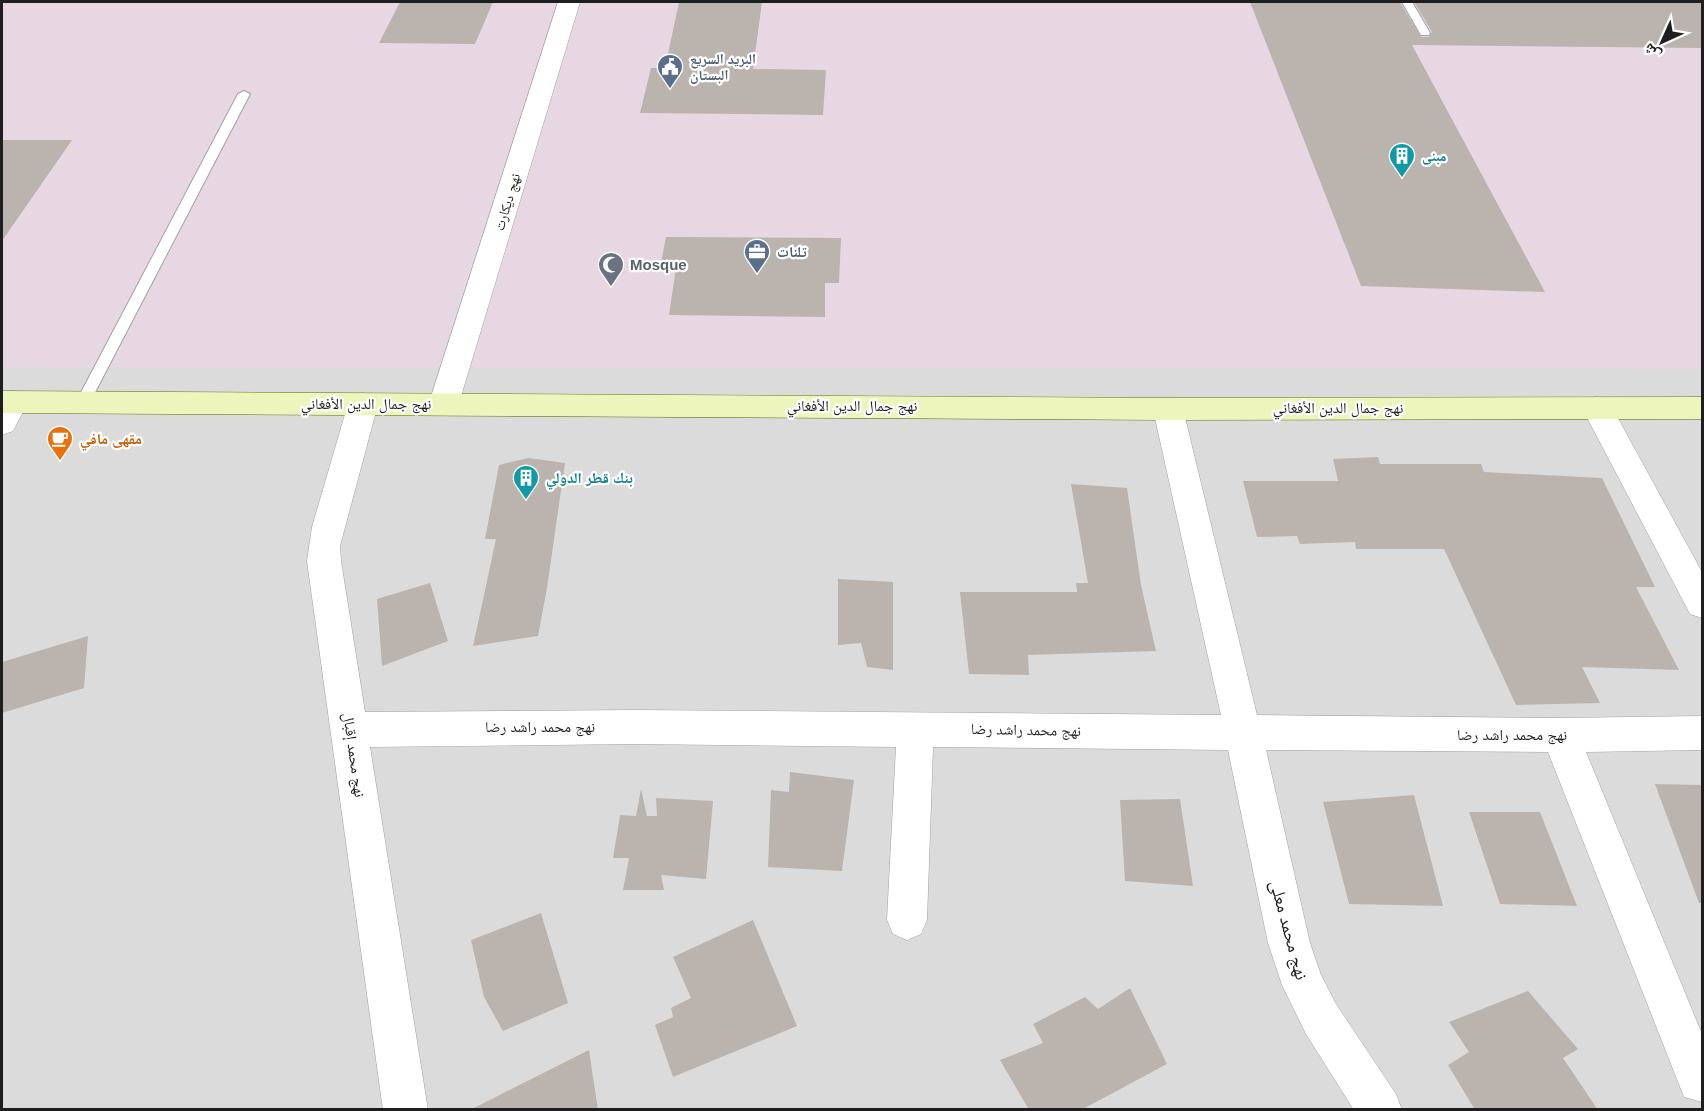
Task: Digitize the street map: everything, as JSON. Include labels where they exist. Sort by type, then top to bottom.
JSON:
[{"type":"main road","name":"نهج جمال الدين الأفغاني","points":[[5,409],[83,402],[1168,409],[1702,408]]},
{"type":"street","name":"نهج ديكارت","points":[[444,403],[570,2]]},
{"type":"street","name":"نهج محمد إقبال","points":[[363,404],[324,546],[324,561],[406,1110]]},
{"type":"street","points":[[1597,408],[1702,603]]},
{"type":"street","name":"نهج محمد معلى","points":[[1168,409],[1289,943],[1303,985],[1321,1019],[1380,1110]]},
{"type":"street","name":"نهج محمد راشد رضا","points":[[350,730],[624,727],[1560,735],[1702,733]]},
{"type":"street","points":[[907,920],[915,729]]},
{"type":"street","points":[[1560,735],[1700,1082]]},
{"type":"lane","points":[[1407,2],[1425,33]]},
{"type":"lane","points":[[83,402],[244,94]]},
{"type":"shaded area","points":[[2,2],[1702,2],[1702,1109],[2,1109]]},
{"type":"shaded area","points":[[2,2],[1702,2],[1702,369],[2,367]]},
{"type":"building","points":[[400,2],[493,2],[475,44],[379,43]]},
{"type":"building","points":[[679,2],[762,2],[753,69],[826,70],[823,115],[640,113],[651,68],[665,68]]},
{"type":"building","name":"مبنى","points":[[1250,2],[1400,2],[1421,37],[1429,37],[1432,32],[1414,2],[1702,2],[1702,48],[1412,45],[1545,292],[1361,286]]},
{"type":"building","points":[[2,140],[72,140],[2,241]]},
{"type":"building","name":"تلنات","points":[[666,237],[841,238],[839,283],[825,283],[825,317],[669,315],[676,268],[660,268]]},
{"type":"building","points":[[1378,457],[1380,464],[1481,464],[1484,472],[1602,478],[1655,587],[1636,587],[1679,670],[1582,667],[1600,703],[1516,705],[1444,549],[1356,549],[1355,542],[1300,544],[1297,536],[1257,537],[1243,481],[1338,481],[1333,459]]},
{"type":"building","points":[[528,458],[565,463],[538,636],[473,646],[496,539],[485,539],[499,465]]},
{"type":"building","points":[[1071,484],[1127,488],[1141,585],[1156,651],[1028,655],[1029,675],[969,674],[960,592],[1077,592],[1076,583],[1088,583]]},
{"type":"building","points":[[838,579],[893,582],[893,670],[867,667],[861,643],[838,645]]},
{"type":"building","points":[[430,583],[448,641],[382,666],[377,599]]},
{"type":"building","points":[[88,636],[84,688],[2,713],[2,662]]},
{"type":"building","points":[[790,772],[854,780],[842,871],[768,867],[771,790],[789,792]]},
{"type":"building","points":[[1655,784],[1702,785],[1702,903],[1699,903]]},
{"type":"building","points":[[641,789],[647,816],[657,816],[656,798],[713,801],[706,879],[661,875],[664,890],[623,890],[629,858],[613,858],[620,815],[636,816]]},
{"type":"building","points":[[1414,795],[1443,906],[1349,904],[1323,802]]},
{"type":"building","points":[[1180,799],[1193,886],[1125,881],[1120,800]]},
{"type":"building","points":[[1469,812],[1540,812],[1577,906],[1500,904]]},
{"type":"building","points":[[541,913],[568,1003],[503,1031],[484,997],[471,940]]},
{"type":"building","points":[[753,920],[797,1026],[673,1077],[655,1025],[673,1017],[671,1008],[691,998],[673,957]]},
{"type":"building","points":[[1130,988],[1167,1064],[1081,1110],[1029,1110],[1000,1060],[1043,1043],[1033,1024],[1085,997],[1098,1009]]},
{"type":"building","points":[[1528,991],[1578,1049],[1563,1058],[1598,1110],[1475,1110],[1448,1065],[1469,1052],[1449,1022]]},
{"type":"building","points":[[589,1050],[598,1110],[470,1110]]},
{"type":"place","name":"البريد السريع البستان","points":[[670,90]]},
{"type":"place","name":"مبنى","points":[[1402,179]]},
{"type":"place","name":"تلنات","points":[[757,275]]},
{"type":"place","name":"Mosque","points":[[611,288]]},
{"type":"place","name":"مقهى مافي","points":[[60,462]]},
{"type":"place","name":"بنك قطر الدولي","points":[[526,501]]}]
